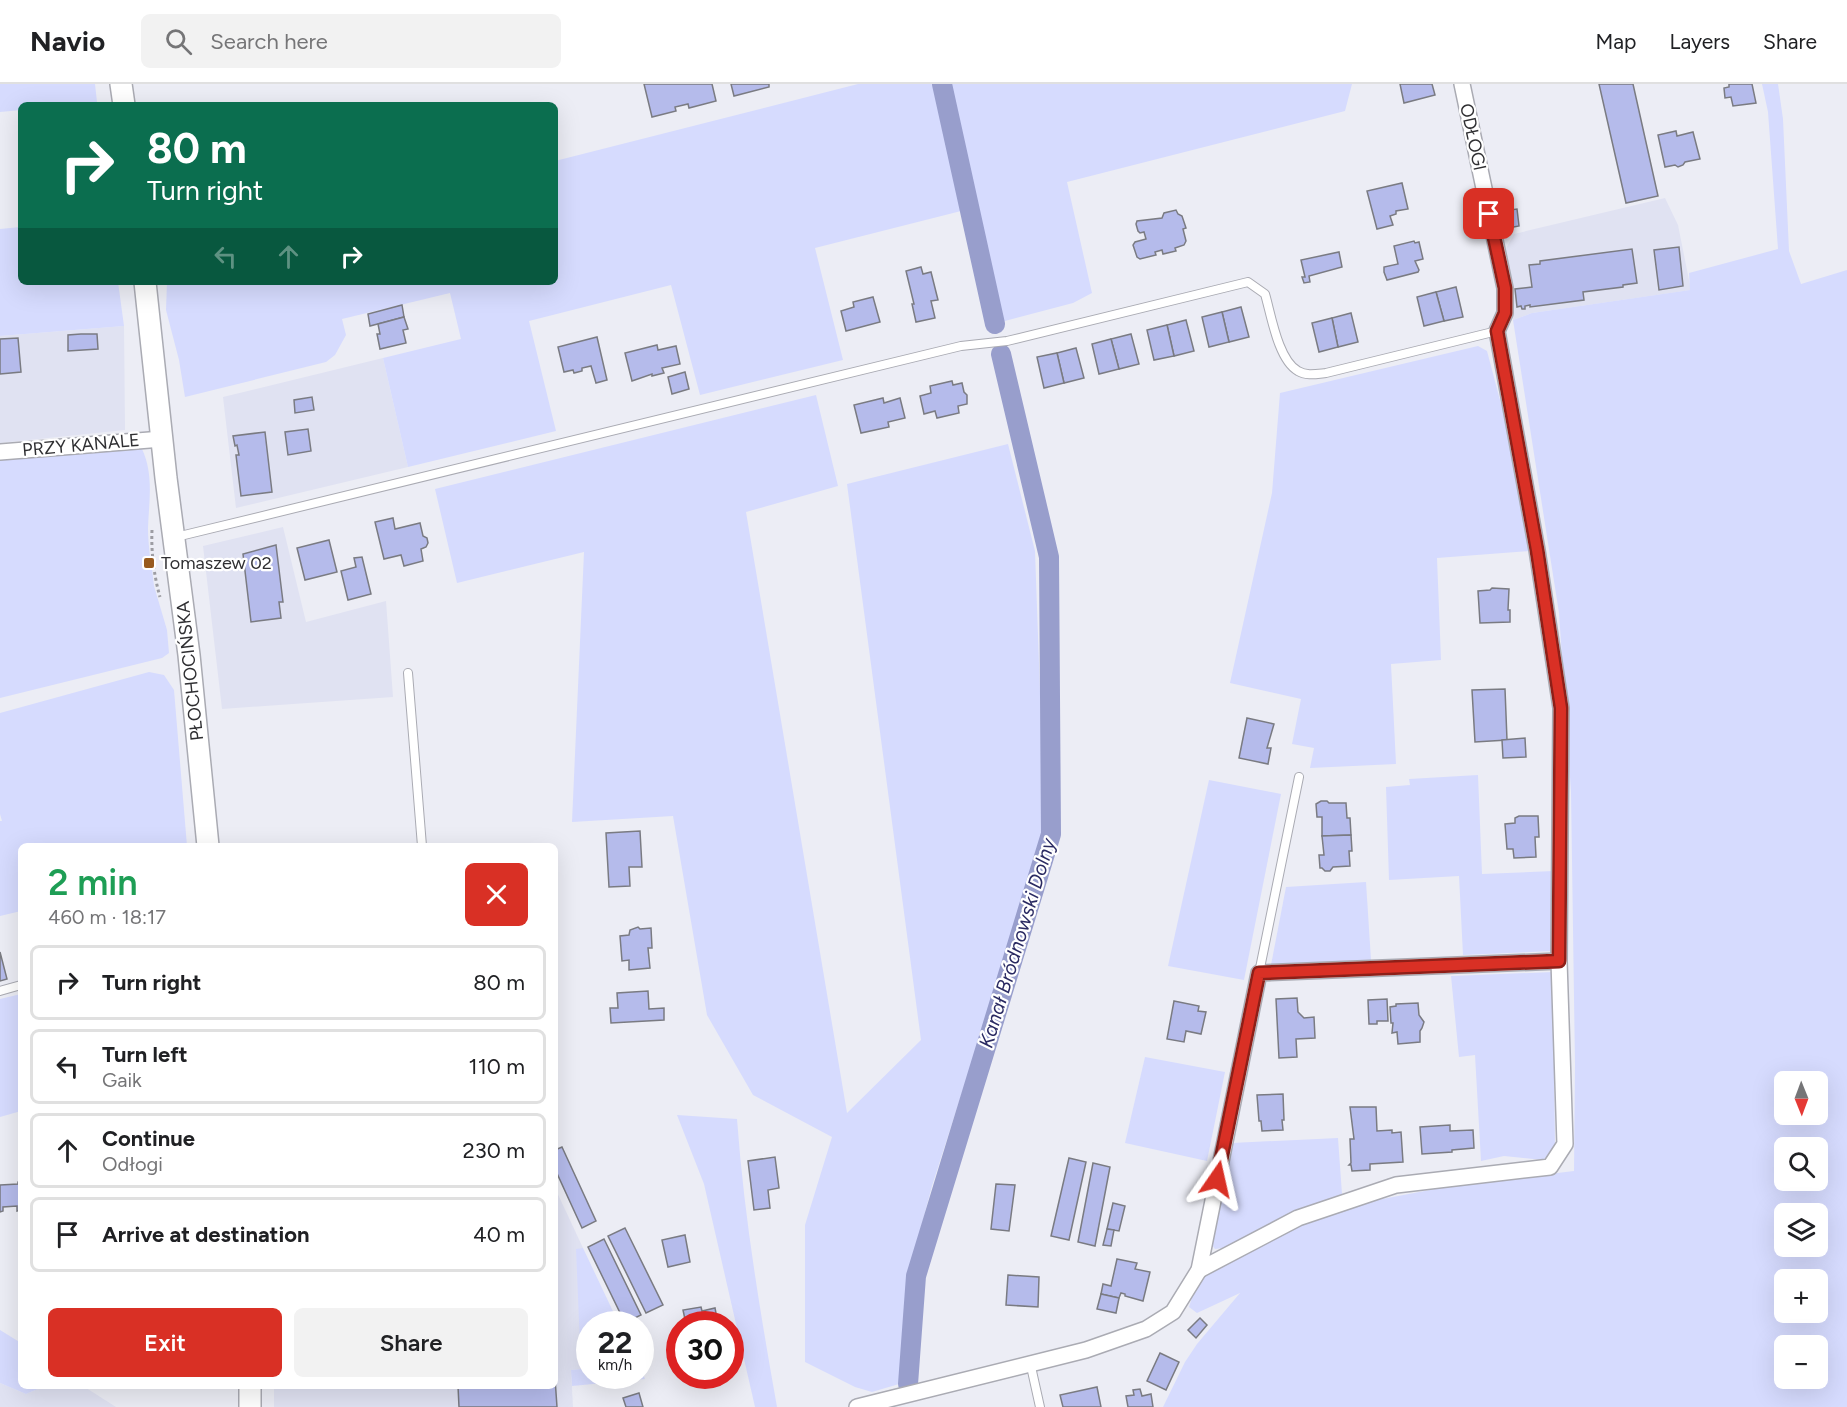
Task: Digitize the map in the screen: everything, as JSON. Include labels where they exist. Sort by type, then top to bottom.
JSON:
[{"type":"main road","points":[[121,84],[124,102]]},
{"type":"main road","name":"PŁOCHOCIŃSKA","points":[[145,285],[189,655],[207,843]]},
{"type":"main road","points":[[250,1389],[250,1407]]},
{"type":"street","name":"ODŁOGI","points":[[1462,84],[1505,288],[1505,313],[1497,331]]},
{"type":"street","points":[[1199,1270],[1298,1218],[1396,1185],[1550,1167],[1565,1144],[1559,961],[1561,708],[1537,550],[1497,331]]},
{"type":"street","name":"PRZY KANALE","points":[[0,452],[162,439]]},
{"type":"street","points":[[857,1407],[1030,1362],[1086,1350],[1146,1329],[1173,1312],[1199,1270],[1259,973],[1559,961]]},
{"type":"lane","points":[[174,537],[961,346],[1007,341],[1248,282],[1265,294],[1282,353],[1297,371],[1310,375],[1497,331]]},
{"type":"lane","points":[[408,673],[422,843]]},
{"type":"lane","points":[[1259,973],[1299,777]]},
{"type":"lane","points":[[0,990],[18,986]]},
{"type":"lane","points":[[1030,1362],[1040,1407]]},
{"type":"shaded area","points":[[0,84],[95,84],[97,102],[18,102],[18,110],[0,112]]},
{"type":"shaded area","points":[[858,84],[936,84],[965,210],[815,248],[843,360],[700,395],[671,285],[529,321],[556,431],[408,467],[383,358],[461,339],[450,293],[342,319],[346,335],[335,355],[326,362],[185,397],[179,360],[166,310],[167,285],[558,285],[558,160]]},
{"type":"shaded area","points":[[949,84],[1352,84],[1345,111],[1067,182],[1092,293],[1073,303],[1001,322]]},
{"type":"shaded area","points":[[1762,84],[1778,84],[1783,119],[1789,251],[1801,284],[1847,270],[1847,1407],[1163,1407],[1185,1362],[1197,1344],[1240,1293],[1197,1313],[1189,1307],[1199,1276],[1285,1230],[1377,1200],[1451,1186],[1574,1171],[1575,1065],[1571,792],[1559,613],[1513,320],[1532,313],[1690,290],[1689,273],[1778,249],[1768,112]]},
{"type":"shaded area","points":[[1665,198],[1678,225],[1691,290],[1532,313],[1513,320],[1503,254],[1514,234]]},
{"type":"shaded area","points":[[18,227],[18,285],[118,285],[124,326],[0,336],[0,229]]},
{"type":"shaded area","points":[[124,326],[125,430],[0,443],[0,336]]},
{"type":"shaded area","points":[[1478,346],[1487,351],[1505,419],[1529,551],[1437,558],[1441,660],[1391,664],[1396,764],[1310,768],[1314,748],[1292,744],[1301,699],[1230,683],[1272,493],[1280,393]]},
{"type":"shaded area","points":[[383,358],[408,467],[236,508],[223,397]]},
{"type":"shaded area","points":[[816,395],[838,486],[746,512],[847,1113],[921,1040],[847,484],[1008,444],[1035,551],[1045,833],[932,1186],[907,1280],[899,1384],[872,1392],[855,1387],[805,1362],[805,1225],[832,1137],[753,1095],[707,1015],[673,816],[572,822],[584,552],[457,583],[435,489]]},
{"type":"shaded area","points":[[142,449],[148,468],[150,488],[148,528],[150,557],[146,557],[147,569],[152,569],[154,586],[167,630],[169,653],[162,658],[0,698],[0,459]]},
{"type":"shaded area","points":[[283,527],[306,622],[386,601],[393,697],[222,709],[203,546]]},
{"type":"shaded area","points":[[149,672],[164,675],[174,690],[187,843],[18,843],[18,912],[0,916],[0,821],[2,821],[0,814],[0,713]]},
{"type":"shaded area","points":[[1478,775],[1482,874],[1554,871],[1553,951],[1463,955],[1459,876],[1389,880],[1386,787],[1410,785],[1409,779]]},
{"type":"shaded area","points":[[1209,780],[1281,794],[1244,980],[1168,966]]},
{"type":"shaded area","points":[[1366,882],[1371,960],[1271,965],[1286,887]]},
{"type":"shaded area","points":[[1553,972],[1555,1149],[1543,1160],[1504,1156],[1481,1161],[1475,1055],[1459,1057],[1451,976]]},
{"type":"shaded area","points":[[18,995],[18,1112],[0,1117],[0,999]]},
{"type":"shaded area","points":[[1145,1057],[1225,1072],[1207,1161],[1125,1143]]},
{"type":"shaded area","points":[[677,1115],[737,1119],[748,1227],[777,1407],[755,1407],[744,1359],[744,1311],[733,1311],[704,1184]]},
{"type":"shaded area","points":[[1338,1138],[1342,1194],[1287,1217],[1231,1245],[1215,1249],[1212,1245],[1232,1143]]},
{"type":"shaded area","points":[[558,1194],[583,1248],[582,1311],[576,1311],[576,1370],[571,1370],[573,1407],[274,1407],[274,1389],[558,1389]]},
{"type":"shaded area","points":[[583,1248],[613,1311],[579,1311],[576,1249]]},
{"type":"shaded area","points":[[0,1330],[18,1341],[18,1389],[38,1389],[26,1394],[0,1383]]},
{"type":"shaded area","points":[[571,1370],[576,1370],[576,1386],[572,1386]]},
{"type":"shaded area","points":[[0,1383],[26,1394],[38,1389],[88,1389],[116,1407],[0,1407]]},
{"type":"building","points":[[644,84],[712,84],[716,101],[689,108],[688,104],[675,107],[676,111],[652,117]]},
{"type":"building","points":[[731,84],[769,84],[769,87],[734,96]]},
{"type":"building","points":[[1400,84],[1432,84],[1435,95],[1404,103]]},
{"type":"building","points":[[1599,84],[1633,84],[1658,196],[1626,203]]},
{"type":"building","points":[[1729,84],[1752,84],[1756,103],[1733,106],[1731,97],[1725,98],[1724,88],[1729,87]]},
{"type":"building","points":[[1676,131],[1677,136],[1693,132],[1700,159],[1685,162],[1678,167],[1675,165],[1665,167],[1658,135]]},
{"type":"building","points":[[1402,183],[1408,209],[1396,211],[1396,214],[1390,216],[1393,225],[1377,229],[1367,191]]},
{"type":"building","points":[[1517,209],[1519,226],[1503,229],[1502,223],[1498,224],[1496,212]]},
{"type":"building","points":[[1176,210],[1182,216],[1186,228],[1183,229],[1186,241],[1184,245],[1175,248],[1176,251],[1163,254],[1162,250],[1155,252],[1156,255],[1140,259],[1137,257],[1133,245],[1135,242],[1146,239],[1144,232],[1138,231],[1137,221],[1162,218],[1164,213]]},
{"type":"building","points":[[1419,242],[1423,259],[1415,261],[1418,272],[1387,280],[1384,267],[1398,264],[1394,246]]},
{"type":"building","points":[[1679,247],[1683,286],[1659,290],[1654,250]]},
{"type":"building","points":[[1632,249],[1637,283],[1583,292],[1584,300],[1530,307],[1530,305],[1525,306],[1525,309],[1521,306],[1517,307],[1515,289],[1532,287],[1529,265],[1540,264],[1540,261]]},
{"type":"building","points":[[1339,252],[1342,267],[1309,276],[1310,282],[1304,283],[1301,260]]},
{"type":"building","points":[[921,267],[923,274],[931,272],[938,300],[931,301],[935,318],[916,322],[906,271]]},
{"type":"building","points":[[1456,287],[1463,317],[1444,321],[1436,292]]},
{"type":"building","points":[[1436,292],[1444,321],[1424,326],[1417,297]]},
{"type":"building","points":[[873,297],[880,322],[846,331],[841,311],[854,307],[853,302]]},
{"type":"building","points":[[402,305],[404,317],[370,326],[368,314]]},
{"type":"building","points":[[1241,307],[1249,337],[1229,342],[1222,312]]},
{"type":"building","points":[[1222,312],[1229,342],[1209,347],[1202,317]]},
{"type":"building","points":[[1351,313],[1358,342],[1338,347],[1332,318]]},
{"type":"building","points":[[404,317],[408,329],[403,330],[406,343],[380,349],[378,324]]},
{"type":"building","points":[[1332,318],[1338,347],[1319,352],[1312,323]]},
{"type":"building","points":[[1186,320],[1194,351],[1174,356],[1167,325]]},
{"type":"building","points":[[1167,325],[1174,356],[1154,360],[1147,330]]},
{"type":"building","points":[[97,334],[98,349],[68,351],[68,335]]},
{"type":"building","points":[[1131,334],[1139,364],[1119,369],[1111,339]]},
{"type":"building","points":[[597,337],[607,380],[596,383],[591,366],[574,373],[573,370],[564,372],[558,347]]},
{"type":"building","points":[[18,338],[21,372],[0,374],[0,339]]},
{"type":"building","points":[[1111,339],[1119,369],[1099,374],[1092,344]]},
{"type":"building","points":[[657,345],[658,350],[676,346],[680,364],[662,368],[664,373],[652,376],[652,374],[632,381],[625,353]]},
{"type":"building","points":[[1076,348],[1084,378],[1064,383],[1057,353]]},
{"type":"building","points":[[1057,353],[1064,383],[1044,388],[1037,357]]},
{"type":"building","points":[[685,372],[689,389],[672,394],[668,377]]},
{"type":"building","points":[[952,381],[953,385],[962,383],[967,395],[967,404],[958,406],[959,413],[937,418],[935,411],[924,414],[920,396],[931,393],[930,386]]},
{"type":"building","points":[[312,397],[314,410],[295,413],[294,400]]},
{"type":"building","points":[[883,398],[884,403],[900,398],[905,418],[888,422],[889,427],[861,433],[854,405]]},
{"type":"building","points":[[308,429],[311,451],[288,455],[285,432]]},
{"type":"building","points":[[265,432],[272,492],[241,496],[236,455],[239,455],[233,436]]},
{"type":"building","points":[[393,518],[395,529],[420,523],[423,536],[427,538],[428,543],[421,549],[423,561],[404,566],[401,555],[384,559],[375,522]]},
{"type":"building","points":[[329,540],[337,572],[305,580],[297,548]]},
{"type":"building","points":[[276,545],[283,602],[279,602],[281,618],[251,622],[243,554]]},
{"type":"building","points":[[362,557],[371,594],[348,600],[341,571],[356,567],[354,558]]},
{"type":"building","points":[[1492,588],[1509,589],[1510,622],[1480,623],[1478,591]]},
{"type":"building","points":[[1505,689],[1507,740],[1475,742],[1472,690]]},
{"type":"building","points":[[1247,718],[1274,724],[1267,748],[1271,748],[1268,764],[1239,758]]},
{"type":"building","points":[[1525,738],[1526,757],[1503,758],[1502,740]]},
{"type":"building","points":[[1321,801],[1346,803],[1351,835],[1322,836],[1322,817],[1317,817],[1316,804]]},
{"type":"building","points":[[1538,816],[1539,837],[1535,837],[1536,857],[1514,858],[1513,849],[1507,849],[1505,824],[1515,823],[1515,818]]},
{"type":"building","points":[[640,831],[642,867],[629,867],[630,886],[609,887],[606,833]]},
{"type":"building","points":[[1351,835],[1350,866],[1333,867],[1330,871],[1320,868],[1319,855],[1324,855],[1322,836]]},
{"type":"building","points":[[638,927],[640,929],[651,928],[652,948],[648,948],[650,968],[629,970],[629,960],[622,961],[620,936],[629,935],[630,930]]},
{"type":"building","points":[[0,952],[7,979],[0,981]]},
{"type":"building","points":[[648,991],[649,1009],[664,1008],[664,1020],[611,1023],[610,1008],[618,1008],[617,993]]},
{"type":"building","points":[[1297,998],[1298,1012],[1304,1018],[1314,1017],[1315,1038],[1296,1039],[1297,1057],[1279,1058],[1276,999]]},
{"type":"building","points":[[1387,999],[1388,1021],[1369,1024],[1368,1000]]},
{"type":"building","points":[[1174,1001],[1199,1006],[1198,1011],[1206,1012],[1201,1034],[1186,1031],[1184,1042],[1167,1039]]},
{"type":"building","points":[[1418,1003],[1419,1015],[1424,1022],[1420,1031],[1420,1042],[1398,1044],[1397,1032],[1392,1033],[1390,1007],[1396,1004]]},
{"type":"building","points":[[1283,1094],[1283,1130],[1262,1131],[1257,1095]]},
{"type":"building","points":[[1350,1107],[1376,1107],[1377,1131],[1401,1132],[1403,1162],[1370,1164],[1370,1170],[1352,1171],[1349,1165],[1351,1163],[1350,1139],[1354,1139]]},
{"type":"building","points":[[1450,1125],[1450,1131],[1473,1130],[1474,1148],[1422,1154],[1420,1127]]},
{"type":"building","points":[[562,1147],[596,1221],[582,1228],[558,1176],[558,1149]]},
{"type":"building","points":[[775,1157],[779,1188],[768,1190],[770,1208],[754,1210],[748,1161]]},
{"type":"building","points":[[1069,1158],[1086,1162],[1069,1240],[1051,1236]]},
{"type":"building","points":[[1093,1163],[1110,1167],[1095,1246],[1078,1242]]},
{"type":"building","points":[[18,1184],[18,1211],[17,1206],[3,1207],[3,1211],[0,1212],[0,1185]]},
{"type":"building","points":[[996,1184],[1015,1185],[1009,1231],[991,1229]]},
{"type":"building","points":[[1113,1203],[1125,1206],[1119,1231],[1107,1229]]},
{"type":"building","points":[[625,1228],[663,1305],[645,1311],[608,1236]]},
{"type":"building","points":[[1107,1229],[1114,1230],[1111,1246],[1103,1245]]},
{"type":"building","points":[[685,1235],[690,1262],[668,1267],[662,1240]]},
{"type":"building","points":[[604,1239],[639,1311],[619,1311],[588,1247]]},
{"type":"building","points":[[1117,1259],[1137,1263],[1135,1269],[1150,1272],[1143,1301],[1121,1293],[1119,1298],[1101,1294],[1103,1284],[1111,1286]]},
{"type":"building","points":[[1008,1275],[1039,1277],[1038,1307],[1006,1305]]},
{"type":"building","points":[[1101,1294],[1119,1298],[1116,1313],[1097,1309]]},
{"type":"building","points":[[701,1307],[702,1311],[683,1311]]},
{"type":"building","points":[[1200,1318],[1207,1325],[1196,1338],[1188,1330]]},
{"type":"building","points":[[1160,1353],[1179,1362],[1166,1390],[1147,1381]]},
{"type":"building","points":[[1097,1387],[1101,1407],[1063,1407],[1060,1395]]},
{"type":"building","points":[[458,1389],[556,1389],[557,1407],[459,1407]]},
{"type":"building","points":[[1140,1389],[1142,1396],[1151,1394],[1153,1407],[1128,1407],[1126,1396],[1134,1395],[1133,1390]]},
{"type":"building","points":[[639,1393],[643,1407],[626,1407],[623,1398]]},
{"type":"waterway","name":"Kanał Bródnowski Dolny","points":[[942,84],[995,324]]},
{"type":"waterway","name":"Kanał Bródnowski Dolny","points":[[908,1384],[916,1276],[1051,834],[1049,557],[1001,354]]},
{"type":"place","name":"Tomaszew 02","points":[[149,563]]},
{"type":"route","points":[[1217,1179],[1259,973],[1559,961],[1561,708],[1537,550],[1497,331],[1505,313],[1505,288],[1489,214]]}]
